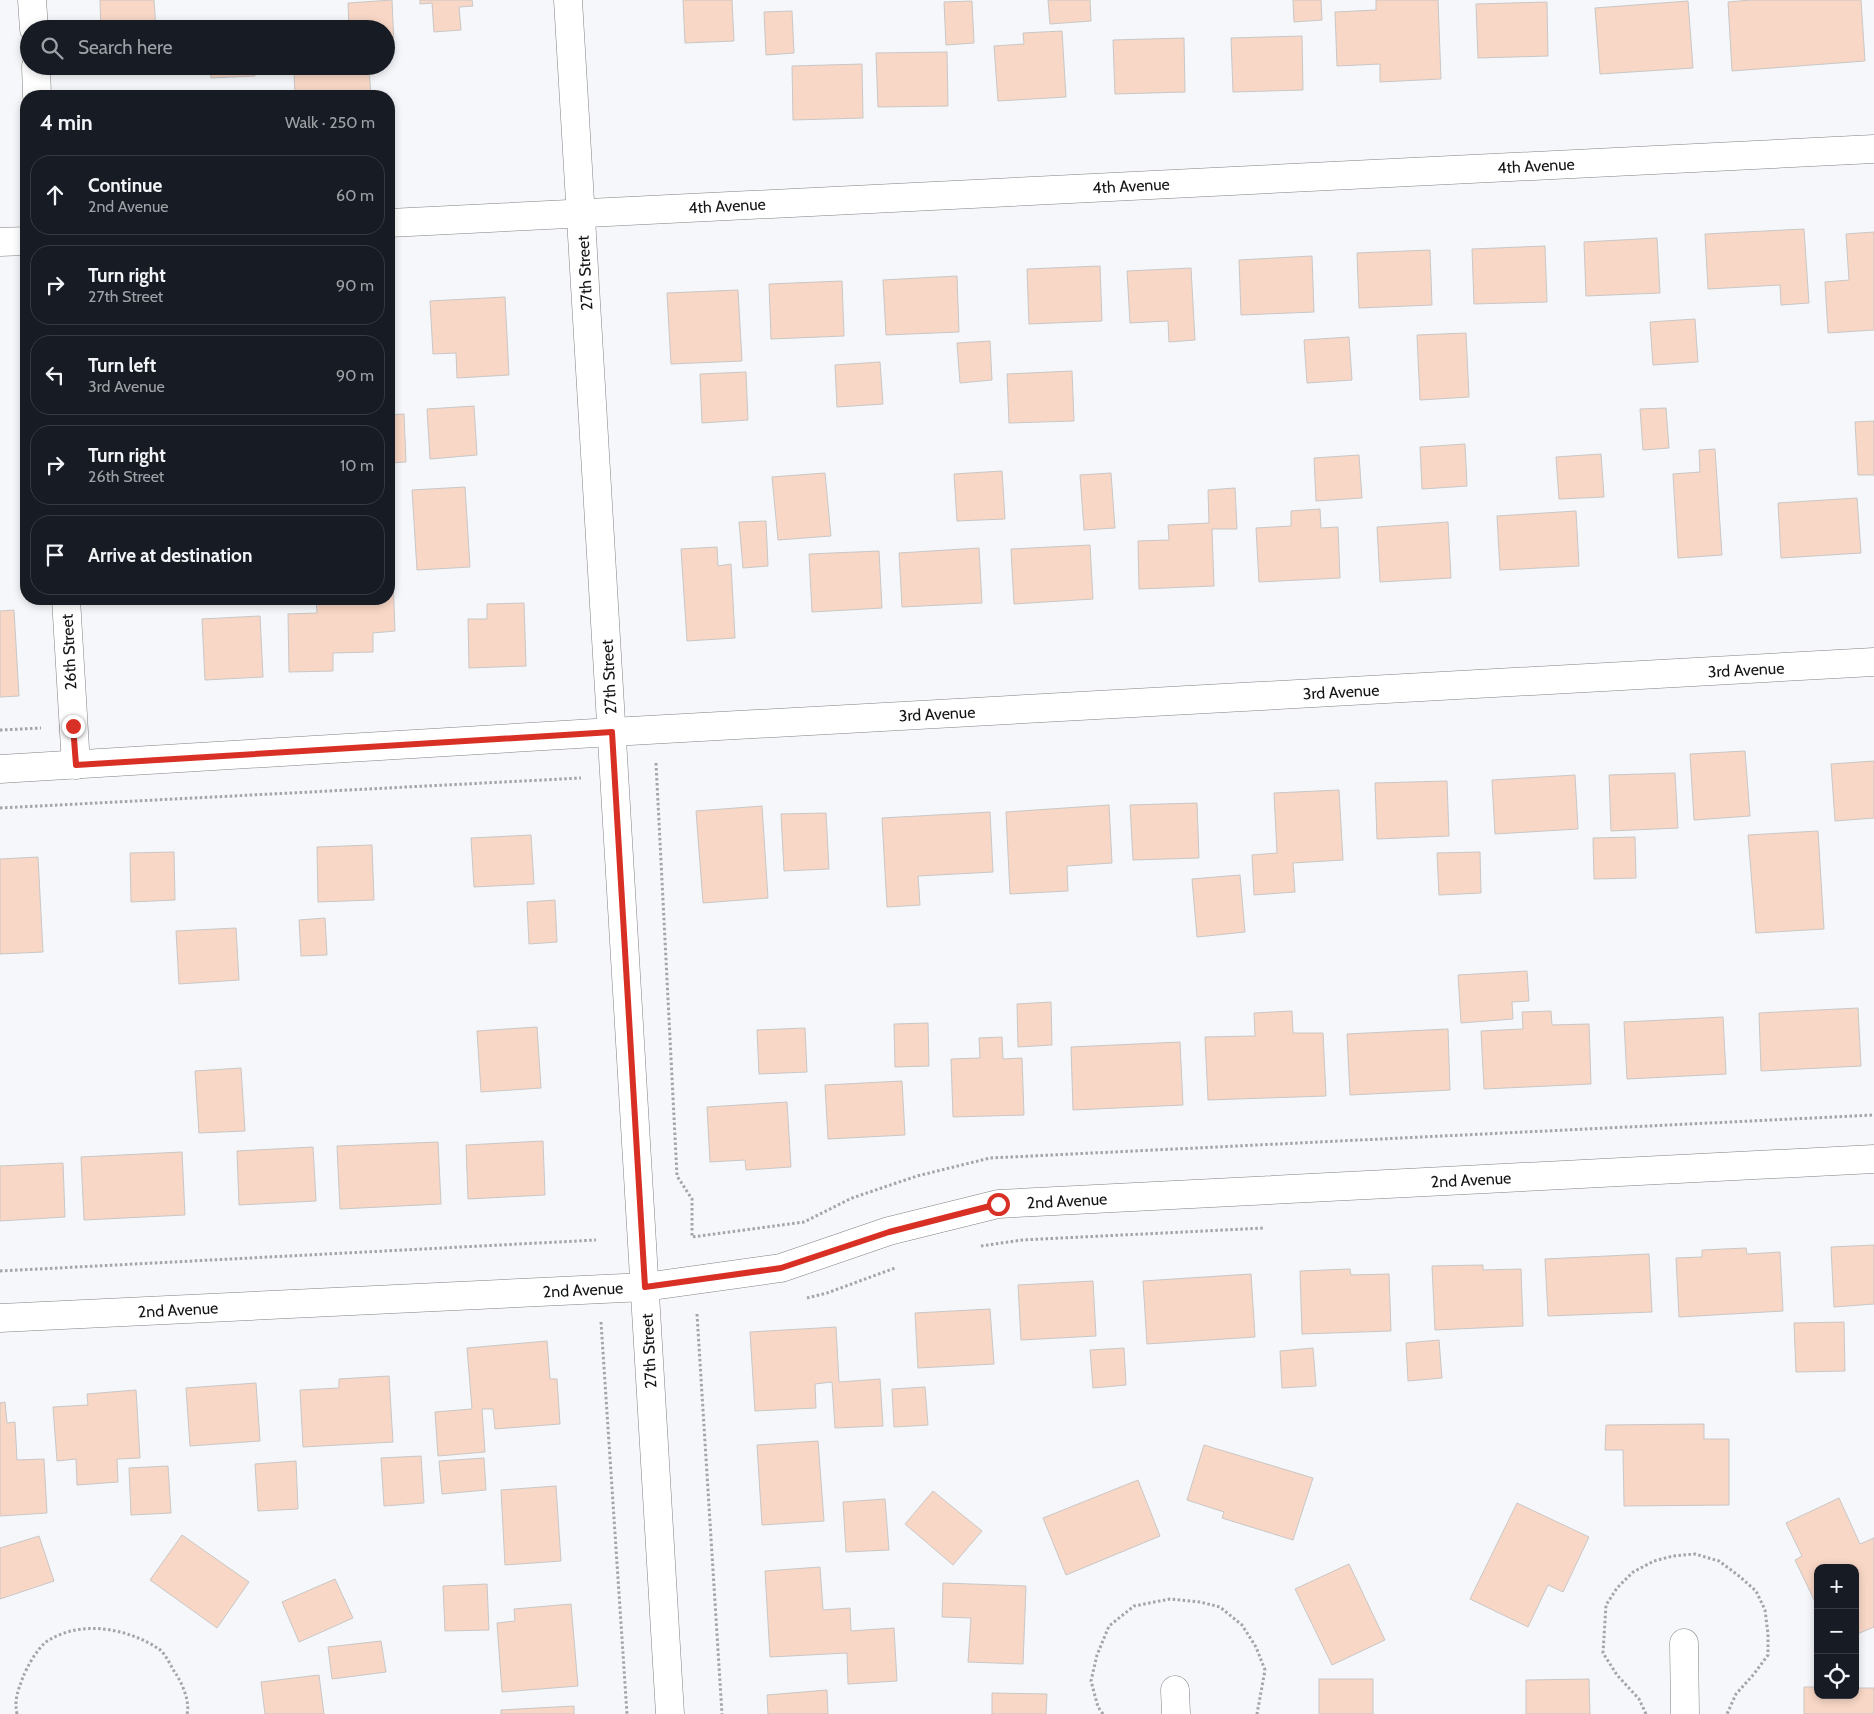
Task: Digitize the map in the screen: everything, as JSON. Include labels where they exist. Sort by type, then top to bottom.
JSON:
[{"type":"street","points":[[32,0],[33,20]]},
{"type":"street","name":"27th Street","points":[[568,0],[670,1714]]},
{"type":"street","points":[[36,75],[37,90]]},
{"type":"street","name":"4th Avenue","points":[[395,223],[1874,149]]},
{"type":"street","points":[[0,242],[20,241]]},
{"type":"street","name":"26th Street","points":[[66,605],[76,765]]},
{"type":"street","name":"3rd Avenue","points":[[0,769],[612,732],[1874,662]]},
{"type":"street","name":"2nd Avenue","points":[[0,1318],[645,1287],[781,1268],[889,1232],[998,1204],[1874,1159]]},
{"type":"street","points":[[1684,1643],[1685,1714]]},
{"type":"path","points":[[0,730],[41,728]]},
{"type":"path","points":[[655,757],[677,1176],[692,1199],[692,1237],[804,1222],[852,1198],[917,1176],[990,1158],[1874,1114]]},
{"type":"path","points":[[0,808],[582,778]]},
{"type":"path","points":[[974,1247],[1022,1240],[1270,1227]]},
{"type":"path","points":[[0,1271],[596,1240]]},
{"type":"path","points":[[800,1300],[827,1294],[896,1268]]},
{"type":"path","points":[[705,1313],[697,1313],[722,1714]]},
{"type":"path","points":[[601,1318],[627,1714]]},
{"type":"path","points":[[1103,1714],[1098,1707],[1091,1681],[1096,1655],[1109,1626],[1134,1606],[1170,1598],[1220,1607],[1242,1626],[1256,1647],[1265,1670],[1257,1714]]},
{"type":"path","points":[[17,1714],[15,1702],[28,1666],[45,1642],[77,1628],[106,1629],[134,1636],[160,1650],[181,1682],[189,1708],[187,1714]]},
{"type":"building","points":[[100,0],[154,0],[155,20],[101,20]]},
{"type":"building","points":[[392,0],[393,20],[349,20],[348,3]]},
{"type":"building","points":[[420,0],[472,0],[473,6],[459,7],[461,30],[434,32],[432,3],[420,4]]},
{"type":"building","points":[[683,0],[732,0],[734,41],[685,43]]},
{"type":"building","points":[[1048,0],[1090,0],[1091,21],[1050,24]]},
{"type":"building","points":[[1293,0],[1321,0],[1322,20],[1294,22]]},
{"type":"building","points":[[1376,0],[1438,0],[1441,79],[1380,82],[1380,64],[1337,66],[1335,12],[1376,10]]},
{"type":"building","points":[[1750,0],[1861,0],[1865,61],[1732,71],[1728,2]]},
{"type":"building","points":[[972,1],[974,43],[946,45],[944,2]]},
{"type":"building","points":[[1688,1],[1693,68],[1600,74],[1595,8]]},
{"type":"building","points":[[1547,2],[1548,56],[1478,58],[1476,4]]},
{"type":"building","points":[[792,11],[794,53],[766,55],[764,12]]},
{"type":"building","points":[[1062,31],[1066,97],[998,101],[994,46],[1024,44],[1023,33]]},
{"type":"building","points":[[1302,36],[1303,90],[1233,92],[1231,38]]},
{"type":"building","points":[[1184,38],[1185,92],[1115,94],[1113,40]]},
{"type":"building","points":[[947,52],[948,106],[878,107],[876,53]]},
{"type":"building","points":[[862,64],[863,118],[793,120],[792,66]]},
{"type":"building","points":[[211,75],[255,75],[255,76],[211,78]]},
{"type":"building","points":[[294,75],[369,75],[371,90],[295,90]]},
{"type":"building","points":[[1804,229],[1809,303],[1781,305],[1780,285],[1708,289],[1705,234]]},
{"type":"building","points":[[1874,232],[1874,330],[1828,333],[1825,282],[1849,280],[1846,234]]},
{"type":"building","points":[[1657,238],[1660,293],[1586,296],[1584,242]]},
{"type":"building","points":[[1545,246],[1547,302],[1474,304],[1472,249]]},
{"type":"building","points":[[1430,250],[1432,305],[1359,308],[1357,253]]},
{"type":"building","points":[[1312,256],[1314,312],[1241,315],[1239,260]]},
{"type":"building","points":[[1100,266],[1102,321],[1029,324],[1027,269]]},
{"type":"building","points":[[1191,268],[1195,340],[1169,342],[1168,321],[1130,323],[1127,271]]},
{"type":"building","points":[[957,276],[959,332],[886,335],[883,280]]},
{"type":"building","points":[[842,281],[844,336],[771,339],[769,284]]},
{"type":"building","points":[[738,290],[742,361],[671,364],[667,293]]},
{"type":"building","points":[[505,297],[509,375],[457,378],[456,353],[433,354],[430,301]]},
{"type":"building","points":[[1695,319],[1698,362],[1653,365],[1650,322]]},
{"type":"building","points":[[1466,333],[1469,397],[1420,400],[1417,335]]},
{"type":"building","points":[[1349,337],[1352,380],[1307,383],[1304,340]]},
{"type":"building","points":[[990,341],[992,380],[960,383],[957,343]]},
{"type":"building","points":[[880,362],[883,404],[837,407],[835,365]]},
{"type":"building","points":[[1072,371],[1074,421],[1009,423],[1007,374]]},
{"type":"building","points":[[746,372],[748,420],[702,423],[700,374]]},
{"type":"building","points":[[474,406],[477,455],[430,459],[427,409]]},
{"type":"building","points":[[1666,408],[1669,448],[1643,450],[1640,409]]},
{"type":"building","points":[[404,414],[406,462],[395,463],[395,415]]},
{"type":"building","points":[[1874,421],[1874,475],[1858,475],[1855,422]]},
{"type":"building","points":[[1465,444],[1467,486],[1422,489],[1420,447]]},
{"type":"building","points":[[1715,449],[1722,555],[1678,558],[1673,474],[1700,472],[1699,450]]},
{"type":"building","points":[[1601,454],[1604,497],[1559,499],[1556,457]]},
{"type":"building","points":[[1359,455],[1362,498],[1316,501],[1314,458]]},
{"type":"building","points":[[1002,471],[1005,519],[957,521],[954,474]]},
{"type":"building","points":[[825,473],[831,536],[778,540],[772,477]]},
{"type":"building","points":[[1111,473],[1115,528],[1084,530],[1080,475]]},
{"type":"building","points":[[465,487],[470,567],[417,570],[412,490]]},
{"type":"building","points":[[1235,488],[1237,529],[1212,529],[1214,586],[1139,589],[1138,541],[1169,540],[1168,525],[1209,523],[1208,490]]},
{"type":"building","points":[[1857,498],[1861,553],[1781,558],[1778,503]]},
{"type":"building","points":[[1320,509],[1321,528],[1338,527],[1340,578],[1259,582],[1256,528],[1291,526],[1291,511]]},
{"type":"building","points":[[1576,511],[1579,566],[1500,570],[1497,516]]},
{"type":"building","points":[[766,521],[768,566],[743,568],[739,522]]},
{"type":"building","points":[[1448,522],[1451,578],[1380,582],[1377,527]]},
{"type":"building","points":[[1090,545],[1093,599],[1014,604],[1011,549]]},
{"type":"building","points":[[717,547],[718,566],[731,564],[735,638],[687,641],[681,549]]},
{"type":"building","points":[[979,548],[982,603],[902,607],[899,553]]},
{"type":"building","points":[[879,551],[882,608],[812,612],[809,554]]},
{"type":"building","points":[[524,603],[526,666],[469,668],[468,619],[487,619],[487,604]]},
{"type":"building","points":[[316,605],[394,605],[395,631],[373,633],[373,652],[333,653],[333,671],[289,672],[288,614],[317,613]]},
{"type":"building","points":[[14,610],[19,696],[0,697],[0,611]]},
{"type":"building","points":[[260,616],[263,677],[205,680],[202,619]]},
{"type":"building","points":[[1745,751],[1750,816],[1694,820],[1690,754]]},
{"type":"building","points":[[1874,761],[1874,818],[1835,821],[1831,764]]},
{"type":"building","points":[[1675,773],[1678,828],[1611,831],[1609,775]]},
{"type":"building","points":[[1575,775],[1578,829],[1495,834],[1492,780]]},
{"type":"building","points":[[1447,781],[1449,836],[1377,839],[1375,783]]},
{"type":"building","points":[[1339,790],[1343,860],[1293,863],[1295,892],[1254,895],[1252,855],[1277,853],[1274,793]]},
{"type":"building","points":[[1197,803],[1199,858],[1133,860],[1130,805]]},
{"type":"building","points":[[1109,805],[1112,863],[1067,866],[1068,891],[1010,894],[1006,812]]},
{"type":"building","points":[[762,806],[768,898],[703,903],[696,811]]},
{"type":"building","points":[[990,812],[993,872],[918,876],[920,905],[887,907],[882,818]]},
{"type":"building","points":[[826,813],[829,869],[784,871],[781,814]]},
{"type":"building","points":[[1818,831],[1824,929],[1756,933],[1748,835]]},
{"type":"building","points":[[531,835],[534,884],[474,887],[471,838]]},
{"type":"building","points":[[1635,837],[1636,878],[1594,879],[1593,838]]},
{"type":"building","points":[[372,845],[374,900],[318,902],[317,847]]},
{"type":"building","points":[[174,852],[175,900],[131,902],[130,853]]},
{"type":"building","points":[[1480,852],[1481,893],[1439,895],[1437,853]]},
{"type":"building","points":[[38,857],[43,952],[0,954],[0,859]]},
{"type":"building","points":[[1240,875],[1245,932],[1197,937],[1192,879]]},
{"type":"building","points":[[555,900],[557,942],[529,944],[527,902]]},
{"type":"building","points":[[325,918],[327,955],[301,956],[299,920]]},
{"type":"building","points":[[236,928],[239,980],[179,984],[176,931]]},
{"type":"building","points":[[1527,971],[1529,1001],[1512,1002],[1513,1019],[1461,1023],[1458,975]]},
{"type":"building","points":[[1051,1002],[1052,1045],[1018,1047],[1017,1004]]},
{"type":"building","points":[[1858,1008],[1861,1066],[1761,1071],[1759,1013]]},
{"type":"building","points":[[1292,1011],[1293,1033],[1323,1033],[1326,1096],[1208,1100],[1205,1037],[1255,1036],[1254,1013]]},
{"type":"building","points":[[1551,1011],[1552,1025],[1589,1024],[1591,1084],[1484,1089],[1481,1031],[1523,1029],[1522,1012]]},
{"type":"building","points":[[1723,1017],[1726,1074],[1627,1079],[1624,1022]]},
{"type":"building","points":[[928,1023],[929,1066],[895,1067],[894,1024]]},
{"type":"building","points":[[537,1027],[541,1088],[481,1092],[477,1031]]},
{"type":"building","points":[[805,1028],[807,1072],[759,1074],[757,1030]]},
{"type":"building","points":[[1448,1029],[1450,1090],[1350,1095],[1347,1034]]},
{"type":"building","points":[[1002,1037],[1003,1059],[1022,1058],[1024,1115],[953,1117],[951,1059],[980,1058],[979,1038]]},
{"type":"building","points":[[1180,1042],[1183,1105],[1073,1110],[1071,1047]]},
{"type":"building","points":[[241,1068],[245,1131],[199,1133],[195,1071]]},
{"type":"building","points":[[902,1081],[905,1135],[828,1139],[825,1085]]},
{"type":"building","points":[[787,1102],[791,1167],[746,1170],[745,1160],[710,1162],[707,1107]]},
{"type":"building","points":[[543,1141],[545,1195],[468,1199],[466,1145]]},
{"type":"building","points":[[438,1142],[441,1204],[340,1209],[337,1146]]},
{"type":"building","points":[[313,1147],[316,1201],[239,1205],[237,1151]]},
{"type":"building","points":[[182,1152],[185,1215],[84,1220],[81,1157]]},
{"type":"building","points":[[63,1163],[65,1217],[0,1221],[0,1166]]},
{"type":"building","points":[[1874,1245],[1874,1304],[1834,1307],[1831,1247]]},
{"type":"building","points":[[1746,1248],[1747,1254],[1780,1252],[1783,1311],[1679,1317],[1676,1258],[1702,1257],[1702,1250]]},
{"type":"building","points":[[1649,1254],[1652,1312],[1548,1316],[1545,1259]]},
{"type":"building","points":[[1483,1265],[1483,1270],[1521,1269],[1523,1326],[1435,1330],[1432,1266]]},
{"type":"building","points":[[1350,1269],[1351,1275],[1389,1274],[1391,1331],[1302,1334],[1300,1271]]},
{"type":"building","points":[[1251,1274],[1255,1337],[1147,1344],[1143,1281]]},
{"type":"building","points":[[1093,1281],[1096,1336],[1021,1340],[1018,1285]]},
{"type":"building","points":[[990,1309],[994,1364],[918,1368],[915,1313]]},
{"type":"building","points":[[1844,1322],[1845,1371],[1796,1372],[1794,1323]]},
{"type":"building","points":[[836,1327],[839,1382],[880,1379],[883,1426],[835,1428],[832,1382],[815,1384],[816,1408],[755,1411],[750,1332]]},
{"type":"building","points":[[1439,1340],[1442,1378],[1408,1381],[1406,1343]]},
{"type":"building","points":[[547,1341],[550,1379],[557,1379],[560,1424],[495,1429],[493,1409],[482,1409],[485,1452],[438,1456],[435,1412],[472,1409],[467,1348]]},
{"type":"building","points":[[1124,1348],[1126,1385],[1093,1388],[1090,1350]]},
{"type":"building","points":[[1313,1348],[1316,1386],[1282,1388],[1280,1351]]},
{"type":"building","points":[[389,1376],[393,1442],[303,1447],[300,1390],[339,1388],[339,1379]]},
{"type":"building","points":[[256,1383],[260,1441],[190,1446],[186,1388]]},
{"type":"building","points":[[925,1387],[928,1425],[894,1427],[892,1389]]},
{"type":"building","points":[[136,1390],[140,1458],[117,1459],[118,1482],[77,1485],[76,1459],[57,1461],[53,1407],[88,1405],[87,1394]]},
{"type":"building","points":[[5,1402],[7,1423],[15,1422],[17,1460],[44,1459],[47,1513],[0,1516],[0,1403]]},
{"type":"building","points":[[1704,1424],[1704,1439],[1729,1439],[1729,1505],[1624,1506],[1623,1450],[1605,1450],[1606,1425]]},
{"type":"building","points":[[818,1441],[824,1521],[762,1525],[757,1445]]},
{"type":"building","points":[[1204,1445],[1313,1478],[1293,1540],[1222,1518],[1224,1512],[1187,1500]]},
{"type":"building","points":[[421,1456],[424,1503],[384,1506],[381,1458]]},
{"type":"building","points":[[484,1458],[486,1490],[442,1494],[439,1461]]},
{"type":"building","points":[[296,1461],[298,1509],[258,1511],[255,1464]]},
{"type":"building","points":[[168,1466],[171,1513],[131,1515],[129,1468]]},
{"type":"building","points":[[1138,1480],[1160,1536],[1066,1575],[1043,1518]]},
{"type":"building","points":[[556,1486],[561,1561],[505,1565],[501,1490]]},
{"type":"building","points":[[933,1491],[982,1531],[953,1565],[905,1524]]},
{"type":"building","points":[[1839,1498],[1860,1544],[1874,1538],[1874,1627],[1859,1633],[1859,1564],[1814,1564],[1814,1600],[1795,1560],[1802,1556],[1786,1523]]},
{"type":"building","points":[[885,1499],[889,1550],[846,1552],[843,1502]]},
{"type":"building","points":[[1517,1503],[1589,1537],[1563,1592],[1548,1585],[1528,1627],[1470,1599]]},
{"type":"building","points":[[182,1535],[249,1582],[217,1628],[150,1580]]},
{"type":"building","points":[[39,1536],[54,1581],[0,1599],[0,1548]]},
{"type":"building","points":[[1349,1564],[1385,1640],[1332,1665],[1295,1589]]},
{"type":"building","points":[[820,1567],[823,1610],[850,1608],[851,1631],[894,1628],[897,1681],[848,1684],[847,1653],[770,1657],[765,1571]]},
{"type":"building","points":[[335,1579],[353,1618],[299,1642],[282,1602]]},
{"type":"building","points":[[943,1583],[1026,1586],[1023,1664],[968,1662],[971,1618],[942,1617]]},
{"type":"building","points":[[487,1584],[489,1630],[445,1631],[443,1586]]},
{"type":"building","points":[[571,1604],[578,1686],[502,1692],[497,1623],[515,1621],[514,1609]]},
{"type":"building","points":[[381,1641],[386,1672],[332,1679],[328,1647]]},
{"type":"building","points":[[319,1675],[324,1714],[265,1714],[261,1682]]},
{"type":"building","points":[[1319,1679],[1373,1679],[1373,1714],[1319,1714]]},
{"type":"building","points":[[1589,1679],[1590,1714],[1526,1714],[1526,1680]]},
{"type":"building","points":[[1804,1687],[1814,1687],[1814,1699],[1859,1699],[1859,1688],[1874,1688],[1874,1714],[1804,1714]]},
{"type":"building","points":[[827,1690],[828,1714],[768,1714],[767,1695]]},
{"type":"building","points":[[992,1693],[1047,1694],[1046,1714],[992,1714]]},
{"type":"building","points":[[574,1706],[574,1714],[501,1714],[501,1710]]},
{"type":"route","points":[[73,726],[76,765],[612,732],[645,1287],[781,1268],[889,1232],[998,1204]]}]
